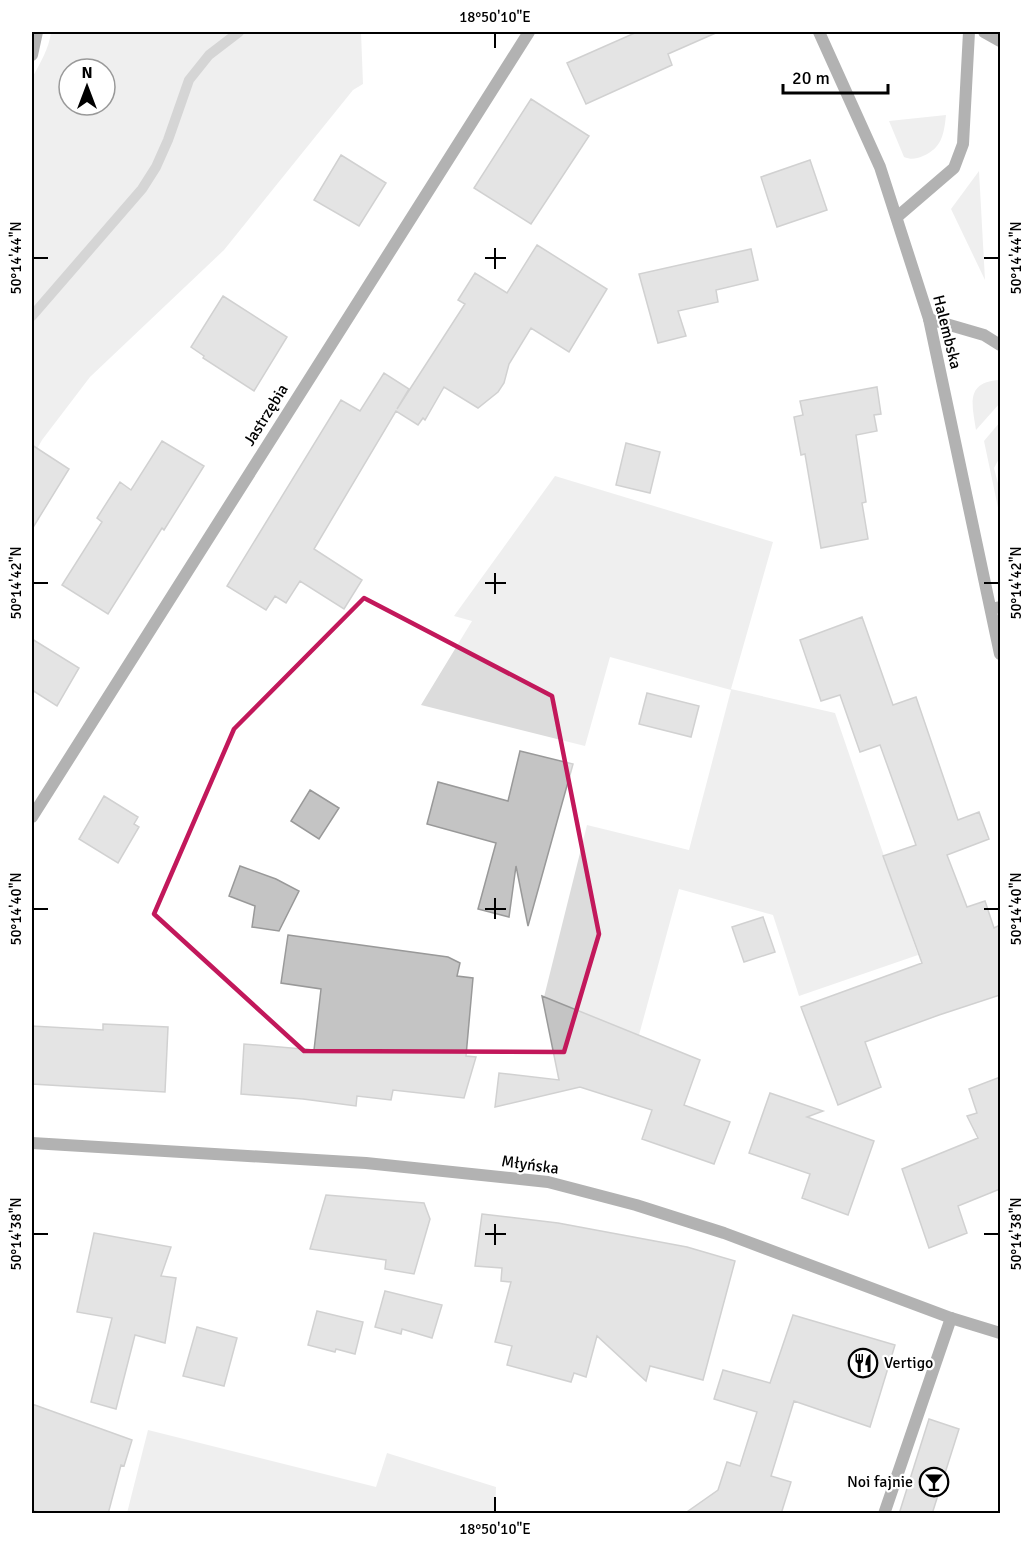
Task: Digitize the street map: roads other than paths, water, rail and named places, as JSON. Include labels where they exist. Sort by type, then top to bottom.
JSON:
[{"type":"street","points":[[32,55],[37,32]]},
{"type":"street","name":"Jastrzębia","points":[[32,817],[529,32]]},
{"type":"street","name":"Halembska","points":[[819,32],[880,167],[929,319],[996,608],[1000,654]]},
{"type":"street","points":[[897,217],[954,168],[960,156],[963,144],[969,32]]},
{"type":"street","points":[[984,32],[1000,41]]},
{"type":"street","points":[[929,319],[984,335],[1000,345]]},
{"type":"street","name":"Młyńska","points":[[32,1143],[366,1163],[548,1182],[636,1205],[724,1233],[951,1318],[1000,1333]]},
{"type":"street","points":[[884,1514],[951,1318]]},
{"type":"waterway","points":[[32,316],[142,189],[156,167],[168,140],[189,80],[209,55],[239,32]]},
{"type":"place","name":"Vertigo","points":[[863,1363]]},
{"type":"place","name":"Noi fajnie","points":[[934,1482]]}]
